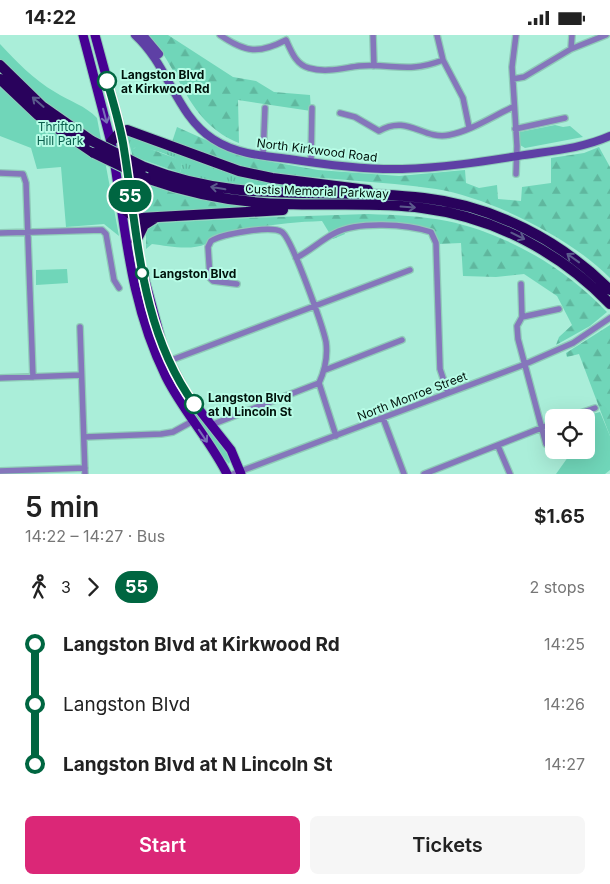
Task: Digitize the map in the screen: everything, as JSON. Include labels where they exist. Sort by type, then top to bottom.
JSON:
[{"type":"highway","name":"Custis Memorial Parkway","points":[[0,65],[42,106],[92,141],[144,167],[191,182],[244,192],[424,198],[475,209],[523,228],[575,259],[610,290]]},
{"type":"highway","name":"Custis Memorial Parkway","points":[[0,79],[38,115],[94,153],[146,178],[181,190],[232,200],[285,205],[359,205],[429,209],[464,216],[497,227],[529,242],[559,260],[610,304]]},
{"type":"highway","points":[[111,142],[121,131],[129,131],[199,158],[250,174],[346,187],[403,192],[424,198]]},
{"type":"highway","points":[[120,206],[132,216],[140,218],[334,209],[359,205]]},
{"type":"highway","points":[[136,241],[146,223],[161,217]]},
{"type":"main road","points":[[83,35],[111,142],[127,254],[140,309],[193,421],[227,474]]},
{"type":"main road","points":[[95,35],[121,131],[138,255],[164,363],[231,450],[238,473]]},
{"type":"main road","name":"North Kirkwood Road","points":[[135,35],[155,57],[182,105],[202,130],[227,147],[311,161],[381,165],[425,164],[578,147],[610,136]]},
{"type":"main road","name":"North Kirkwood Road","points":[[143,35],[162,59],[190,110],[206,128],[230,144],[263,154]]},
{"type":"main road","name":"North Kirkwood Road","points":[[516,155],[577,143],[610,132]]},
{"type":"main road","points":[[127,254],[138,255]]},
{"type":"street","points":[[220,35],[248,50],[261,50],[287,37],[299,63],[309,69],[327,70],[374,66],[400,69],[422,67],[443,60]]},
{"type":"street","points":[[373,35],[374,66]]},
{"type":"street","points":[[436,35],[443,60],[463,98],[469,127]]},
{"type":"street","points":[[516,35],[512,55],[516,174]]},
{"type":"street","points":[[571,49],[572,35]]},
{"type":"street","points":[[513,79],[524,77],[571,49],[606,35]]},
{"type":"street","points":[[340,113],[355,117],[379,131],[388,126],[400,124],[433,134],[448,135],[513,107]]},
{"type":"street","points":[[263,154],[265,108]]},
{"type":"street","points":[[311,161],[312,109]]},
{"type":"street","points":[[515,129],[565,119]]},
{"type":"street","points":[[0,173],[23,174],[26,183],[33,377]]},
{"type":"street","points":[[296,258],[336,232],[364,226],[428,231],[435,238],[440,369],[448,393]]},
{"type":"street","points":[[236,283],[213,281],[210,278],[208,247],[211,241],[267,228],[278,230],[286,236],[314,306],[325,341],[325,370],[320,383],[336,435]]},
{"type":"street","points":[[0,233],[99,229],[105,232],[114,280],[118,288]]},
{"type":"street","points":[[164,363],[410,270]]},
{"type":"street","points":[[521,284],[522,317],[517,326],[523,365],[545,441]]},
{"type":"street","points":[[522,317],[558,309]]},
{"type":"street","name":"North Monroe Street","points":[[238,473],[523,365],[573,343],[610,318]]},
{"type":"street","points":[[0,471],[85,471],[80,327]]},
{"type":"street","points":[[325,370],[402,340]]},
{"type":"street","points":[[0,378],[82,375]]},
{"type":"street","points":[[211,425],[320,383]]},
{"type":"street","points":[[383,418],[404,474]]},
{"type":"street","points":[[84,437],[161,434],[173,432],[193,421]]},
{"type":"street","points":[[424,474],[545,426]]},
{"type":"street","points":[[498,446],[510,474]]},
{"type":"green space","points":[[149,35],[168,35],[233,77],[256,81],[274,92],[310,95],[311,111],[238,100],[239,143],[222,134],[208,123],[197,110],[170,65]]},
{"type":"green space","name":"Thrifton Hill Park","points":[[0,44],[40,82],[88,110],[97,118],[119,236],[104,224],[66,227],[61,167],[37,169],[31,148],[0,136]]},
{"type":"green space","points":[[555,125],[570,126],[583,137],[525,148],[520,145],[520,132]]},
{"type":"green space","points":[[177,127],[244,157],[318,170],[399,176],[465,170],[466,183],[479,188],[497,185],[498,199],[521,201],[522,187],[551,183],[551,158],[584,153],[599,147],[610,167],[610,278],[574,248],[529,222],[481,201],[436,189],[291,175],[245,167],[208,156],[172,142]]},
{"type":"green space","points":[[131,134],[176,153],[247,173],[319,189],[240,186],[185,175],[180,173],[182,165],[175,158],[168,155],[139,148],[134,148],[132,154],[127,135]]},
{"type":"green space","points":[[136,147],[145,147],[180,160],[182,165],[180,173],[132,156],[132,150]]},
{"type":"green space","points":[[135,181],[185,196],[245,207],[142,214],[139,213]]},
{"type":"green space","points":[[368,214],[437,219],[470,227],[492,235],[513,244],[554,267],[591,296],[607,312],[590,326],[556,345],[559,337],[572,325],[557,296],[524,274],[496,277],[463,276],[461,243],[439,244],[434,229],[367,223],[343,228],[345,234],[333,239],[322,221],[303,222],[241,231],[200,246],[179,247],[152,244],[146,249],[146,230],[159,223]]},
{"type":"green space","points":[[67,269],[68,283],[36,285],[36,270]]},
{"type":"green space","points":[[610,325],[610,436],[579,354],[567,357],[566,353]]},
{"type":"green space","points":[[182,392],[232,457],[229,464],[210,442],[180,394]]},
{"type":"green space","points":[[600,412],[610,436],[610,470],[605,474],[556,474],[567,459],[595,459],[595,413]]},
{"type":"bus line","name":"55","points":[[107,81],[121,131],[140,262],[160,340],[180,384],[194,404]]},
{"type":"place","name":"Langston Blvd at Kirkwood Rd","points":[[107,81]]},
{"type":"place","name":"Langston Blvd","points":[[142,273]]},
{"type":"place","name":"Langston Blvd at N Lincoln St","points":[[194,404]]}]
